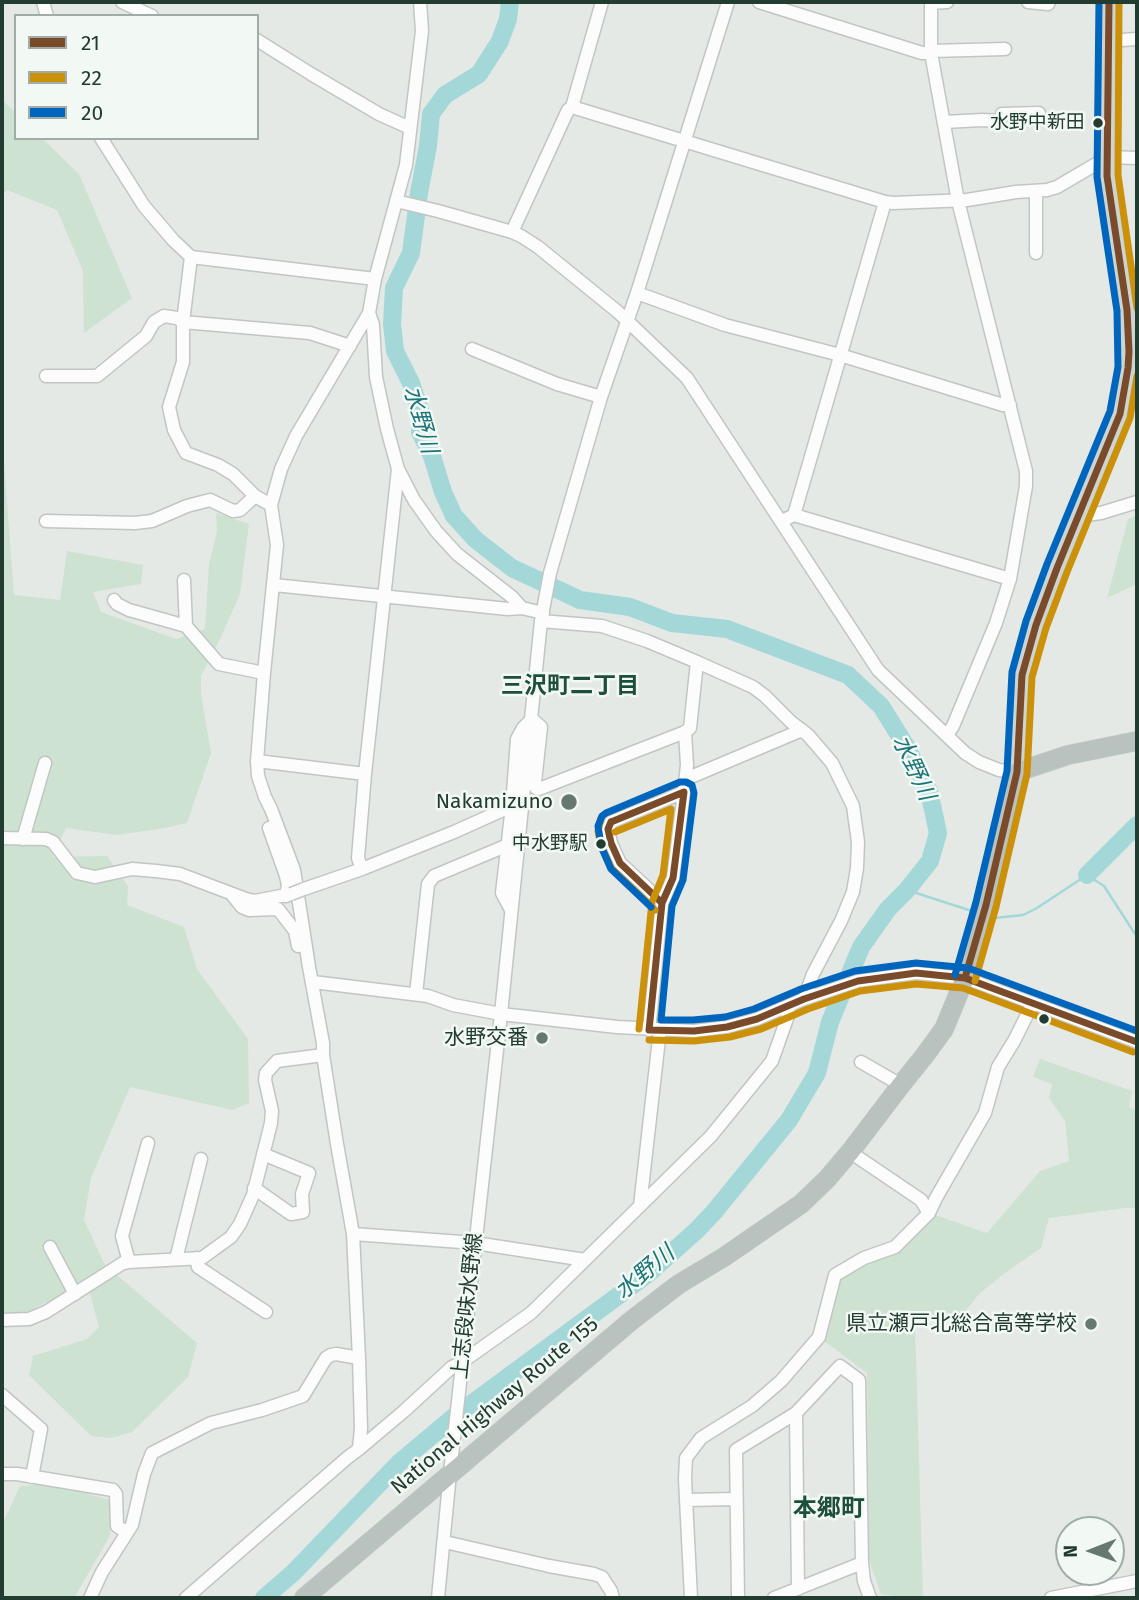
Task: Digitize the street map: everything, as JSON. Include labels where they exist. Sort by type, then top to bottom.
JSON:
[{"type":"highway","points":[[1017,772],[1068,755],[1137,741]]},
{"type":"highway","name":"National Highway Route 155","points":[[304,1598],[632,1320],[679,1284],[802,1204],[827,1179],[944,1028],[965,978],[981,926],[1017,772]]},
{"type":"main road","points":[[1017,772],[1022,675],[1045,600],[1120,414],[1133,353],[1107,176],[1110,2]]},
{"type":"street","points":[[122,2],[148,14]]},
{"type":"street","points":[[359,1449],[361,1428],[353,1234],[294,870],[265,797],[258,776],[257,761],[277,545],[271,505],[281,469],[296,436],[369,313],[375,279],[399,202],[422,31],[420,2]]},
{"type":"street","points":[[512,232],[568,110],[572,107],[602,2]]},
{"type":"street","name":"上志段味水野線","points":[[438,1598],[543,614],[550,573],[601,397],[637,293],[728,2]]},
{"type":"street","points":[[759,2],[922,53],[1005,49]]},
{"type":"street","points":[[947,2],[931,2],[931,52],[958,201],[1026,471],[1026,486],[1010,579],[996,623],[947,735]]},
{"type":"street","points":[[1028,2],[1049,2]]},
{"type":"street","points":[[1109,41],[1136,39]]},
{"type":"street","points":[[259,41],[379,114],[410,128]]},
{"type":"street","points":[[572,107],[885,202],[958,201],[1016,192],[1047,191],[1108,157],[1137,158]]},
{"type":"street","points":[[944,122],[1000,121],[1002,114],[1039,113]]},
{"type":"street","points":[[102,140],[144,206],[191,257],[375,279]]},
{"type":"street","points":[[1036,192],[1036,253]]},
{"type":"street","points":[[399,202],[512,232],[538,247],[584,284],[687,377],[878,670],[965,753],[999,770],[1017,772]]},
{"type":"street","points":[[782,521],[794,514],[885,202]]},
{"type":"street","points":[[191,257],[183,322],[183,362],[169,407],[174,430],[186,453],[233,474],[255,496],[271,505]]},
{"type":"street","points":[[1125,293],[1137,277]]},
{"type":"street","points":[[637,293],[725,325],[840,355],[1010,405]]},
{"type":"street","points":[[369,313],[373,325],[376,377],[387,429],[398,469],[414,500],[436,531],[457,554],[522,608]]},
{"type":"street","points":[[46,376],[97,376],[146,336],[154,322],[164,316],[183,322],[310,333],[350,346]]},
{"type":"street","points":[[472,349],[557,384],[601,397]]},
{"type":"street","points":[[362,869],[358,858],[365,774],[398,469]]},
{"type":"street","points":[[46,521],[144,523],[187,506],[211,500],[233,511],[240,510],[255,496]]},
{"type":"street","points":[[1079,516],[1101,513],[1137,502]]},
{"type":"street","points":[[794,514],[1010,579]]},
{"type":"street","points":[[184,580],[186,626]]},
{"type":"street","points":[[274,585],[508,609],[522,608],[602,626],[697,662],[753,687],[765,696],[808,735],[832,763],[853,806],[858,842],[853,892],[813,974],[804,999]]},
{"type":"street","points":[[114,600],[129,610],[186,626],[219,664],[264,673]]},
{"type":"street","points":[[511,910],[502,893],[517,739],[523,728],[532,719],[541,727],[535,782],[536,788],[539,789],[690,728],[697,662]]},
{"type":"street","points":[[662,903],[620,863],[611,843],[608,829],[611,822],[802,730]]},
{"type":"street","points":[[640,1206],[662,903],[673,878],[685,785],[685,732]]},
{"type":"street","points":[[257,761],[365,774]]},
{"type":"street","points":[[23,839],[45,763]]},
{"type":"street","points":[[265,797],[264,814],[286,876],[289,895]]},
{"type":"street","points":[[2,838],[46,839],[53,842],[77,873],[95,877],[132,869],[180,874],[233,896],[255,901],[289,895],[362,869],[512,806]]},
{"type":"street","points":[[416,995],[428,884],[435,876],[508,845]]},
{"type":"street","points":[[233,896],[242,907],[249,910],[278,909],[296,934],[301,965],[309,967]]},
{"type":"street","points":[[313,982],[428,996],[453,1005],[502,1014],[654,1030],[694,1031],[727,1027],[757,1019],[804,999],[858,981],[916,973],[965,978],[1137,1042]]},
{"type":"street","points":[[691,1598],[685,1500],[686,1458],[701,1438],[752,1406],[780,1381],[819,1337],[835,1275],[864,1258],[895,1247],[929,1213],[985,1113],[998,1067],[1033,1003]]},
{"type":"street","points":[[186,1598],[452,1367],[461,1368],[531,1313],[640,1206],[711,1136],[772,1061],[789,1013],[787,1007]]},
{"type":"street","points":[[2,1320],[29,1319],[46,1312],[123,1263],[202,1258],[231,1237],[240,1224],[254,1188],[271,1124],[272,1111],[266,1073],[277,1061],[323,1055]]},
{"type":"street","points":[[861,1062],[901,1085]]},
{"type":"street","points":[[129,1262],[122,1236],[148,1143]]},
{"type":"street","points":[[850,1152],[921,1200],[929,1213]]},
{"type":"street","points":[[254,1188],[291,1214],[303,1212],[302,1194],[309,1173],[263,1154]]},
{"type":"street","points":[[176,1259],[201,1159]]},
{"type":"street","points":[[353,1234],[475,1243],[585,1260]]},
{"type":"street","points":[[50,1247],[75,1294]]},
{"type":"street","points":[[196,1258],[198,1267],[265,1312]]},
{"type":"street","points":[[90,1598],[97,1580],[132,1525],[152,1453],[211,1423],[303,1396],[326,1358],[331,1355],[359,1358]]},
{"type":"street","points":[[738,1598],[736,1450],[796,1413],[840,1366],[859,1380],[862,1563],[870,1598]]},
{"type":"street","points":[[2,1395],[41,1429],[33,1477]]},
{"type":"street","points":[[796,1413],[798,1589]]},
{"type":"street","points":[[2,1474],[17,1474],[113,1490],[116,1494],[117,1525],[126,1532]]},
{"type":"street","points":[[685,1500],[736,1499]]},
{"type":"street","points":[[445,1542],[594,1574],[602,1577],[613,1598]]},
{"type":"street","points":[[774,1598],[862,1563]]},
{"type":"street","points":[[1051,1598],[1137,1581]]},
{"type":"green space","points":[[2,100],[14,111],[14,140],[44,140],[79,174],[132,298],[84,333],[83,271],[57,210],[7,190],[2,195]]},
{"type":"green space","points":[[2,436],[14,595],[60,600],[67,551],[143,565],[141,584],[93,592],[101,612],[176,639],[205,629],[209,564],[217,532],[216,513],[249,524],[240,594],[201,676],[201,694],[211,753],[187,823],[117,835],[66,828],[52,857],[107,856],[128,886],[127,905],[184,927],[197,969],[248,1039],[249,1103],[232,1110],[130,1087],[91,1178],[84,1220],[105,1265],[197,1343],[188,1377],[132,1432],[111,1438],[91,1436],[29,1375],[33,1356],[87,1339],[99,1327],[87,1283],[18,1316],[2,1312]]},
{"type":"green space","points":[[1137,515],[1137,584],[1107,598],[1128,519]]},
{"type":"green space","points":[[1040,1059],[1132,1091],[1129,1107],[1137,1111],[1137,1208],[1049,1218],[1041,1248],[979,1294],[959,1319],[915,1322],[923,1598],[881,1594],[869,1560],[867,1373],[819,1337],[835,1275],[895,1247],[929,1213],[987,1233],[1040,1171],[1069,1161],[1065,1121],[1049,1098],[1052,1084],[1033,1077]]},
{"type":"green space","points":[[52,1484],[110,1500],[110,1536],[74,1598],[2,1598],[2,1525],[20,1486]]},
{"type":"waterway","name":"水野川","points":[[264,1598],[293,1573],[399,1463],[455,1416],[649,1273],[714,1212],[789,1120],[817,1073],[830,1022],[861,947],[888,909],[930,861],[938,833],[929,791],[906,746],[881,706],[848,675],[727,629],[672,623],[630,607],[580,600],[512,568],[476,540],[454,516],[432,456],[420,432],[421,413],[411,383],[395,351],[392,324],[394,288],[411,253],[431,114],[445,95],[479,74],[500,41],[508,19],[510,2]]},
{"type":"waterway","points":[[1087,875],[1137,825]]},
{"type":"waterway","points":[[991,917],[1023,915],[1087,875],[1104,886],[1137,937]]},
{"type":"waterway","points":[[907,890],[978,913]]},
{"type":"transit line","name":"20","points":[[955,975],[976,902],[1007,771],[1012,672],[1026,621],[1047,564],[1110,411],[1118,367],[1117,311],[1097,177],[1099,2]]},
{"type":"transit line","name":"21","points":[[965,978],[986,905],[1017,772],[1022,675],[1036,625],[1057,568],[1120,414],[1128,368],[1127,310],[1107,176],[1109,2]]},
{"type":"transit line","name":"22","points":[[1119,2],[1118,175],[1137,308]]},
{"type":"transit line","name":"22","points":[[975,981],[996,907],[1027,774],[1032,677],[1046,628],[1067,572],[1130,418],[1137,376]]},
{"type":"transit line","name":"20","points":[[651,907],[611,869],[601,846],[598,826],[606,813],[680,782],[686,782],[692,785],[694,793],[683,880],[672,906],[661,1020],[725,1017],[754,1009],[801,989],[855,971],[916,963],[968,968],[1137,1031]]},
{"type":"transit line","name":"21","points":[[611,822],[684,792],[673,878],[662,903],[649,1030]]},
{"type":"transit line","name":"22","points":[[615,832],[671,809],[663,875],[652,902],[639,1029]]},
{"type":"transit line","name":"22","points":[[601,818],[598,831],[601,846],[611,868],[655,910]]},
{"type":"transit line","name":"21","points":[[611,822],[608,829],[611,843],[620,863],[662,903]]},
{"type":"transit line","name":"21","points":[[649,1030],[694,1031],[727,1027],[757,1019],[804,999],[858,981],[916,973],[965,978],[1137,1042]]},
{"type":"transit line","name":"22","points":[[649,1040],[694,1041],[730,1037],[761,1029],[860,991],[916,984],[963,988],[1133,1052]]},
{"type":"place","name":"水野中新田","points":[[1098,123]]},
{"type":"place","name":"Nakamizuno","points":[[569,802]]},
{"type":"place","name":"中水野駅","points":[[601,844]]},
{"type":"place","name":"水野交番","points":[[542,1038]]},
{"type":"place","name":"県立瀬戸北総合高等学校","points":[[1091,1324]]},
{"type":"district","name":"三沢町二丁目","points":[[570,687]]},
{"type":"district","name":"本郷町","points":[[829,1509]]}]
